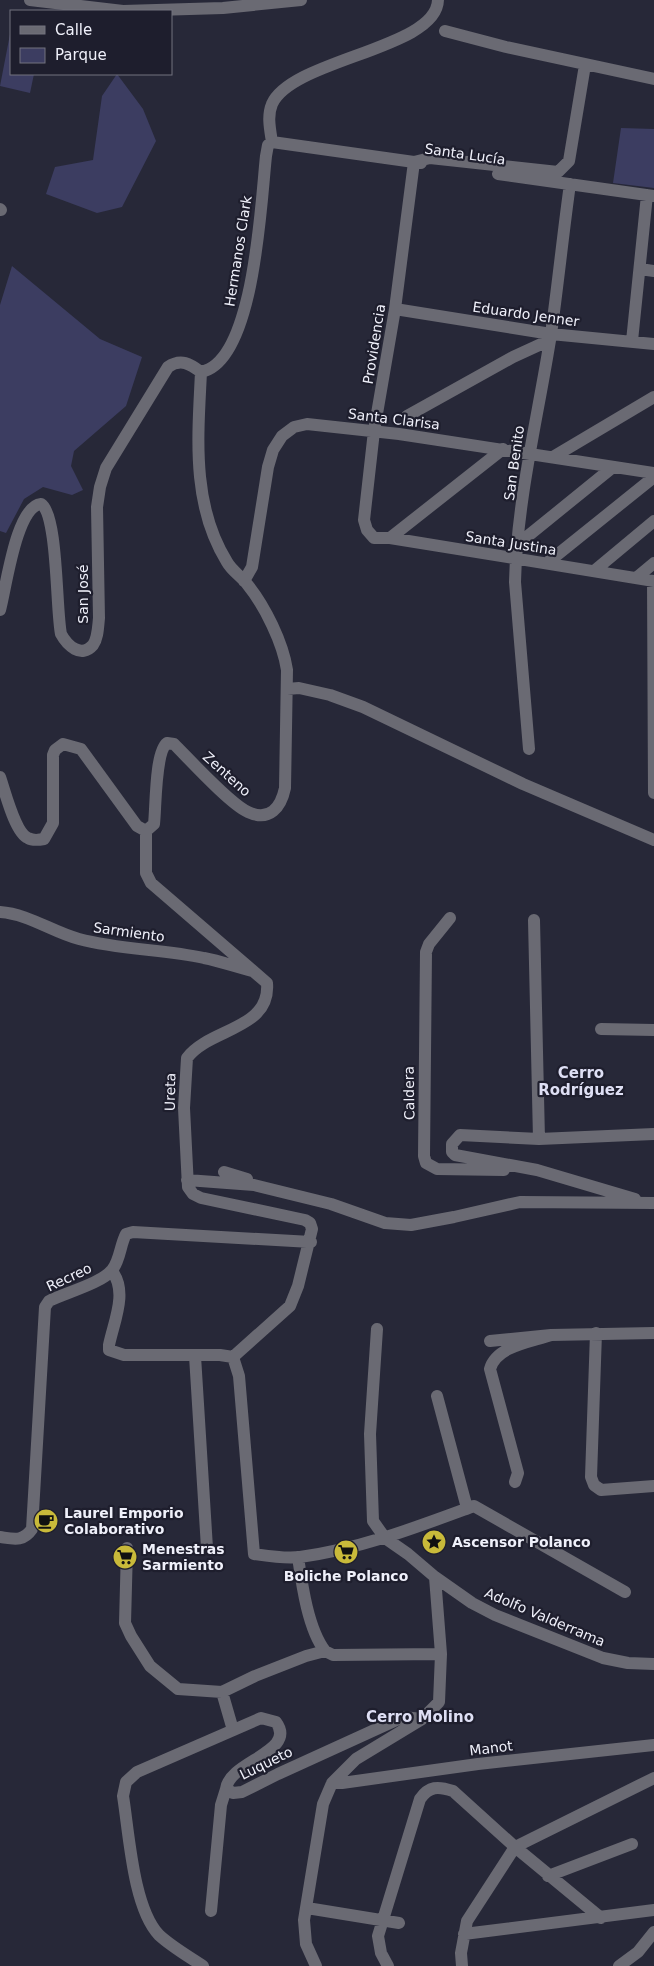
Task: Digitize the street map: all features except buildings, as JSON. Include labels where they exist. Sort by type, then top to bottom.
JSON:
[{"type":"street","points":[[30,0],[115,10]]},
{"type":"street","points":[[156,10],[223,8],[301,0]]},
{"type":"street","name":"Hermanos Clark","points":[[201,372],[208,370],[223,356],[242,319],[258,235],[266,156],[268,145],[272,142],[269,113],[277,95],[299,79],[416,30],[434,13],[438,0]]},
{"type":"street","points":[[445,32],[654,79]]},
{"type":"street","points":[[414,162],[430,158],[558,172],[569,161],[585,65]]},
{"type":"street","name":"Santa Lucía","points":[[272,142],[650,196]]},
{"type":"street","name":"Providencia","points":[[367,530],[364,520],[374,431],[395,309],[414,162]]},
{"type":"street","name":"San Benito","points":[[529,749],[515,582],[516,558],[529,453],[550,337],[570,184]]},
{"type":"street","points":[[632,341],[650,196]]},
{"type":"street","points":[[640,269],[654,271]]},
{"type":"street","name":"Eduardo Jenner","points":[[395,309],[550,337],[632,341],[654,344]]},
{"type":"street","points":[[407,416],[550,337]]},
{"type":"street","name":"San José","points":[[0,610],[12,555],[22,527],[32,508],[41,504],[47,511],[53,531],[61,634],[71,647],[79,650],[86,650],[93,645],[97,636],[99,618],[97,507],[100,487],[106,468],[168,367],[181,361],[190,363],[201,372]]},
{"type":"street","points":[[201,372],[197,444],[200,485],[207,518],[217,546],[228,564],[244,581],[269,620],[285,657],[287,689],[299,688],[330,695],[363,707],[523,784],[654,840]]},
{"type":"street","points":[[553,457],[654,397]]},
{"type":"street","name":"Santa Clarisa","points":[[244,581],[252,568],[268,467],[273,450],[282,436],[294,426],[308,424],[374,431],[613,466],[654,475]]},
{"type":"street","points":[[390,538],[503,449]]},
{"type":"street","points":[[518,544],[613,466]]},
{"type":"street","points":[[547,563],[654,475]]},
{"type":"street","points":[[594,571],[654,521]]},
{"type":"street","name":"Santa Justina","points":[[367,530],[374,538],[390,538],[654,581]]},
{"type":"street","points":[[636,578],[654,563]]},
{"type":"street","points":[[654,581],[654,793]]},
{"type":"street","name":"Zenteno","points":[[146,831],[154,824],[160,758],[163,746],[167,743],[174,744],[224,793],[248,812],[261,815],[273,812],[282,802],[286,788],[287,689]]},
{"type":"street","points":[[0,777],[19,832],[28,839],[44,839],[53,823],[53,755],[55,750],[68,744],[81,748],[137,826],[146,831]]},
{"type":"street","name":"Ureta","points":[[146,831],[146,873],[150,883],[267,983],[267,996],[261,1011],[236,1027],[203,1044],[187,1058],[184,1108],[187,1180]]},
{"type":"street","name":"Sarmiento","points":[[0,912],[20,915],[78,939],[100,944],[205,958],[257,973]]},
{"type":"street","name":"Caldera","points":[[450,918],[429,944],[426,952],[424,1156],[426,1163],[437,1169],[537,1170]]},
{"type":"street","points":[[534,920],[539,1139]]},
{"type":"street","points":[[601,1029],[654,1030]]},
{"type":"street","points":[[653,1203],[537,1170],[455,1155],[452,1152],[452,1144],[460,1135],[539,1139],[654,1134]]},
{"type":"street","points":[[224,1172],[385,1223],[411,1225],[520,1202],[653,1203]]},
{"type":"street","points":[[112,1271],[118,1278],[121,1293],[109,1345],[110,1350],[124,1355],[234,1357],[290,1306],[311,1242],[312,1229],[310,1223],[305,1220],[201,1198],[193,1194],[187,1180],[254,1185],[309,1198]]},
{"type":"street","name":"Recreo","points":[[0,1537],[20,1540],[27,1536],[32,1529],[45,1307],[49,1301],[103,1277],[112,1271],[122,1240],[126,1234],[133,1232],[311,1242]]},
{"type":"street","points":[[377,1329],[370,1434],[371,1472],[373,1521],[385,1538]]},
{"type":"street","points":[[254,1337],[273,1332]]},
{"type":"street","points":[[596,1333],[591,1477],[594,1485],[601,1490],[654,1486]]},
{"type":"street","points":[[490,1341],[551,1335],[654,1333]]},
{"type":"street","points":[[515,1482],[518,1473],[491,1375],[492,1362],[499,1353],[551,1335]]},
{"type":"street","points":[[195,1356],[206,1548]]},
{"type":"street","points":[[234,1357],[239,1376],[254,1554],[298,1557],[385,1538],[470,1507]]},
{"type":"street","points":[[437,1396],[470,1507],[624,1592]]},
{"type":"street","name":"Adolfo Valderrama","points":[[385,1538],[472,1603],[522,1627],[603,1658],[628,1663],[654,1664]]},
{"type":"street","points":[[126,1548],[125,1623],[130,1636],[150,1666],[178,1689],[222,1692],[280,1666],[325,1651]]},
{"type":"street","points":[[298,1557],[306,1601],[319,1643],[325,1651],[334,1655],[441,1654]]},
{"type":"street","points":[[316,1966],[306,1944],[304,1920],[323,1804],[332,1783],[356,1759],[422,1719],[439,1702],[441,1654],[435,1577]]},
{"type":"street","points":[[203,1966],[159,1935],[148,1922],[141,1903],[123,1796],[126,1782],[137,1772],[233,1730],[222,1692]]},
{"type":"street","name":"Luqueto","points":[[233,1730],[261,1718],[270,1719],[281,1728],[281,1737],[274,1747],[233,1774],[227,1782],[226,1789],[232,1793],[242,1792],[403,1717],[422,1719]]},
{"type":"street","name":"Manot","points":[[332,1783],[654,1745]]},
{"type":"street","points":[[388,1966],[378,1943],[383,1920],[420,1799],[426,1791],[442,1787],[461,1768]]},
{"type":"street","points":[[462,1966],[464,1934],[467,1921],[515,1847],[654,1778]]},
{"type":"street","points":[[442,1787],[453,1791],[548,1876],[601,1918]]},
{"type":"street","points":[[211,1912],[221,1805],[226,1789]]},
{"type":"street","points":[[548,1876],[632,1844]]},
{"type":"street","points":[[307,1908],[399,1923]]},
{"type":"street","points":[[464,1934],[654,1910]]},
{"type":"street","points":[[619,1966],[638,1952],[654,1932]]},
{"type":"green space","points":[[10,34],[10,75],[34,75],[30,93],[0,86]]},
{"type":"green space","points":[[118,75],[143,109],[156,141],[122,207],[97,213],[46,194],[55,167],[93,160],[102,96]]},
{"type":"green space","points":[[621,128],[654,129],[654,188],[613,183]]},
{"type":"green space","points":[[12,266],[100,339],[142,357],[126,406],[74,451],[71,466],[83,490],[72,495],[43,487],[24,499],[6,533],[0,531],[0,305]]},
{"type":"place","name":"Laurel Emporio Colaborativo","points":[[46,1521]]},
{"type":"place","name":"Ascensor Polanco","points":[[434,1542]]},
{"type":"place","name":"Boliche Polanco","points":[[346,1552]]},
{"type":"place","name":"Menestras Sarmiento","points":[[125,1557]]},
{"type":"district","name":"Cerro Rodríguez","points":[[581,1082]]},
{"type":"district","name":"Cerro Molino","points":[[420,1717]]}]
